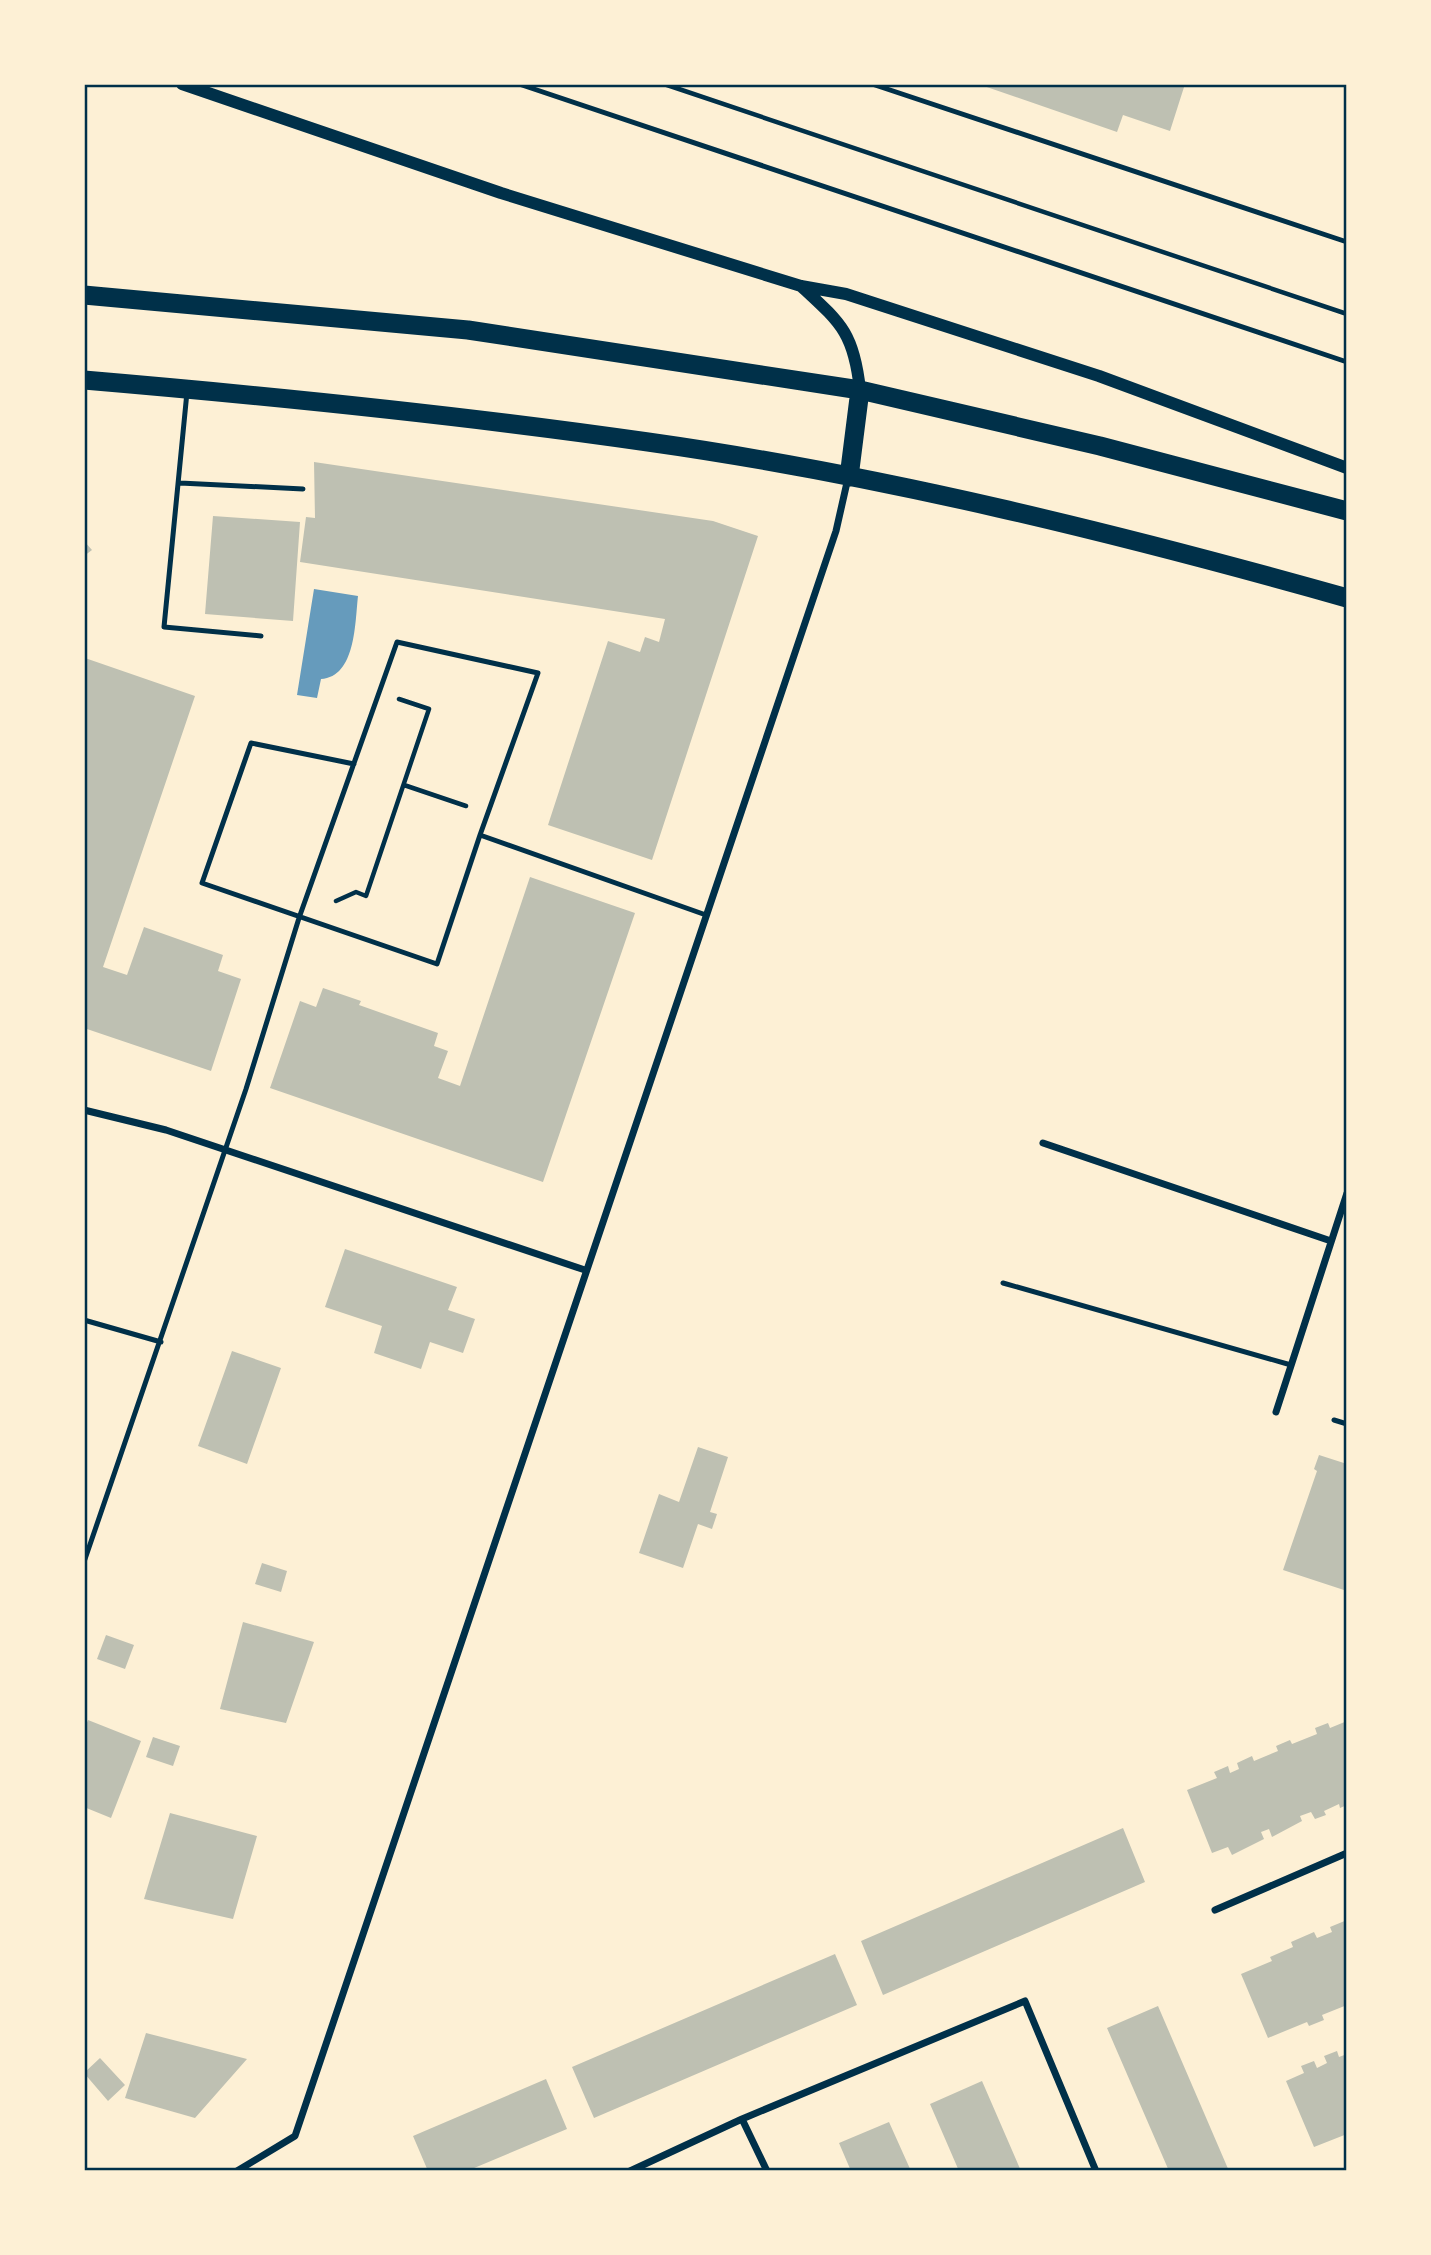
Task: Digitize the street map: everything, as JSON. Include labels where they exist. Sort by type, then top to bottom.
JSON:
[{"type":"highway","points":[[84,295],[468,330],[860,390],[1100,446],[1347,511]]},
{"type":"highway","points":[[84,380],[188,389],[625,439],[849,477],[1195,556],[1347,598]]},
{"type":"highway","points":[[849,477],[860,390]]},
{"type":"street","points":[[182,84],[501,193],[801,286],[846,295],[1099,376],[1347,468]]},
{"type":"street","points":[[801,286],[833,315],[847,333],[856,354],[860,390]]},
{"type":"street","points":[[237,2171],[295,2136],[836,531],[849,477]]},
{"type":"street","points":[[84,1111],[166,1130],[585,1270]]},
{"type":"street","points":[[1044,1143],[1331,1241]]},
{"type":"street","points":[[1276,1412],[1347,1193]]},
{"type":"street","points":[[1215,1910],[1347,1853]]},
{"type":"street","points":[[630,2171],[742,2119],[1025,2001],[1096,2171]]},
{"type":"street","points":[[742,2119],[767,2171]]},
{"type":"lane","points":[[519,84],[1347,362]]},
{"type":"lane","points":[[872,84],[1347,242]]},
{"type":"lane","points":[[188,389],[164,627],[261,636]]},
{"type":"lane","points":[[180,483],[303,489]]},
{"type":"lane","points":[[84,1562],[226,1151],[299,918],[354,764],[397,642],[538,673],[437,964],[299,918],[202,883],[251,743],[354,764]]},
{"type":"lane","points":[[480,835],[706,915]]},
{"type":"lane","points":[[1003,1283],[1291,1365]]},
{"type":"lane","points":[[84,1320],[161,1342]]},
{"type":"lane","points":[[1334,1420],[1347,1424]]},
{"type":"path","points":[[664,84],[1347,314]]},
{"type":"path","points":[[336,901],[356,892],[366,896],[429,709],[396,698]]},
{"type":"path","points":[[404,785],[469,807]]},
{"type":"water","points":[[314,589],[358,596],[354,633],[347,659],[333,676],[321,679],[317,698],[297,695]]},
{"type":"building","points":[[978,84],[1185,84],[1170,131],[1123,115],[1117,132]]},
{"type":"building","points":[[314,462],[713,521],[758,536],[652,860],[548,825],[608,641],[640,652],[645,637],[659,642],[665,619],[300,562],[306,517],[315,518]]},
{"type":"building","points":[[213,516],[300,522],[293,621],[205,614]]},
{"type":"building","points":[[84,541],[92,550],[84,556]]},
{"type":"building","points":[[85,658],[195,696],[103,967],[127,975],[144,927],[223,955],[218,971],[241,979],[211,1071],[84,1028]]},
{"type":"building","points":[[530,877],[635,913],[543,1182],[270,1088],[300,1001],[316,1007],[323,988],[361,1001],[359,1005],[438,1033],[434,1046],[448,1051],[438,1078],[460,1086]]},
{"type":"building","points":[[345,1249],[457,1287],[448,1310],[475,1319],[463,1353],[430,1342],[421,1369],[374,1353],[382,1326],[325,1307]]},
{"type":"building","points":[[232,1351],[281,1368],[247,1464],[198,1446]]},
{"type":"building","points":[[698,1447],[728,1457],[710,1512],[717,1514],[712,1529],[698,1524],[683,1568],[639,1553],[659,1494],[679,1502]]},
{"type":"building","points":[[1319,1455],[1347,1464],[1347,1591],[1283,1570],[1317,1471],[1314,1469]]},
{"type":"building","points":[[262,1563],[287,1571],[281,1592],[255,1584]]},
{"type":"building","points":[[243,1622],[314,1642],[286,1723],[220,1709]]},
{"type":"building","points":[[106,1635],[134,1645],[125,1669],[97,1659]]},
{"type":"building","points":[[88,1720],[141,1741],[111,1818],[84,1807],[84,1730]]},
{"type":"building","points":[[1347,1721],[1347,1805],[1340,1808],[1339,1804],[1324,1811],[1326,1815],[1315,1819],[1311,1812],[1300,1816],[1302,1821],[1272,1837],[1269,1829],[1261,1832],[1264,1839],[1232,1855],[1228,1847],[1212,1853],[1187,1790],[1217,1778],[1214,1772],[1228,1766],[1230,1773],[1239,1769],[1237,1763],[1252,1756],[1254,1761],[1278,1751],[1276,1746],[1290,1740],[1292,1744],[1317,1734],[1315,1728],[1328,1723],[1330,1728]]},
{"type":"building","points":[[153,1737],[180,1746],[173,1766],[146,1757]]},
{"type":"building","points":[[170,1813],[257,1836],[233,1919],[144,1899]]},
{"type":"building","points":[[1123,1828],[1145,1882],[883,1995],[861,1941]]},
{"type":"building","points":[[1347,1920],[1347,2005],[1322,2015],[1324,2020],[1309,2026],[1307,2022],[1268,2038],[1241,1974],[1272,1961],[1270,1957],[1293,1947],[1291,1942],[1314,1932],[1317,1938],[1332,1932],[1330,1927]]},
{"type":"building","points":[[835,1954],[857,2005],[594,2118],[572,2067]]},
{"type":"building","points":[[1158,2006],[1229,2171],[1169,2171],[1107,2028]]},
{"type":"building","points":[[146,2033],[247,2059],[195,2118],[125,2098]]},
{"type":"building","points":[[1337,2051],[1339,2057],[1347,2054],[1347,2134],[1314,2147],[1286,2081],[1304,2073],[1301,2066],[1314,2061],[1317,2068],[1327,2063],[1324,2056]]},
{"type":"building","points":[[100,2058],[125,2085],[108,2101],[84,2073]]},
{"type":"building","points":[[546,2079],[567,2129],[467,2171],[428,2171],[413,2136]]},
{"type":"building","points":[[982,2081],[1021,2171],[959,2171],[930,2104]]},
{"type":"building","points":[[889,2122],[911,2171],[851,2171],[839,2143]]}]
